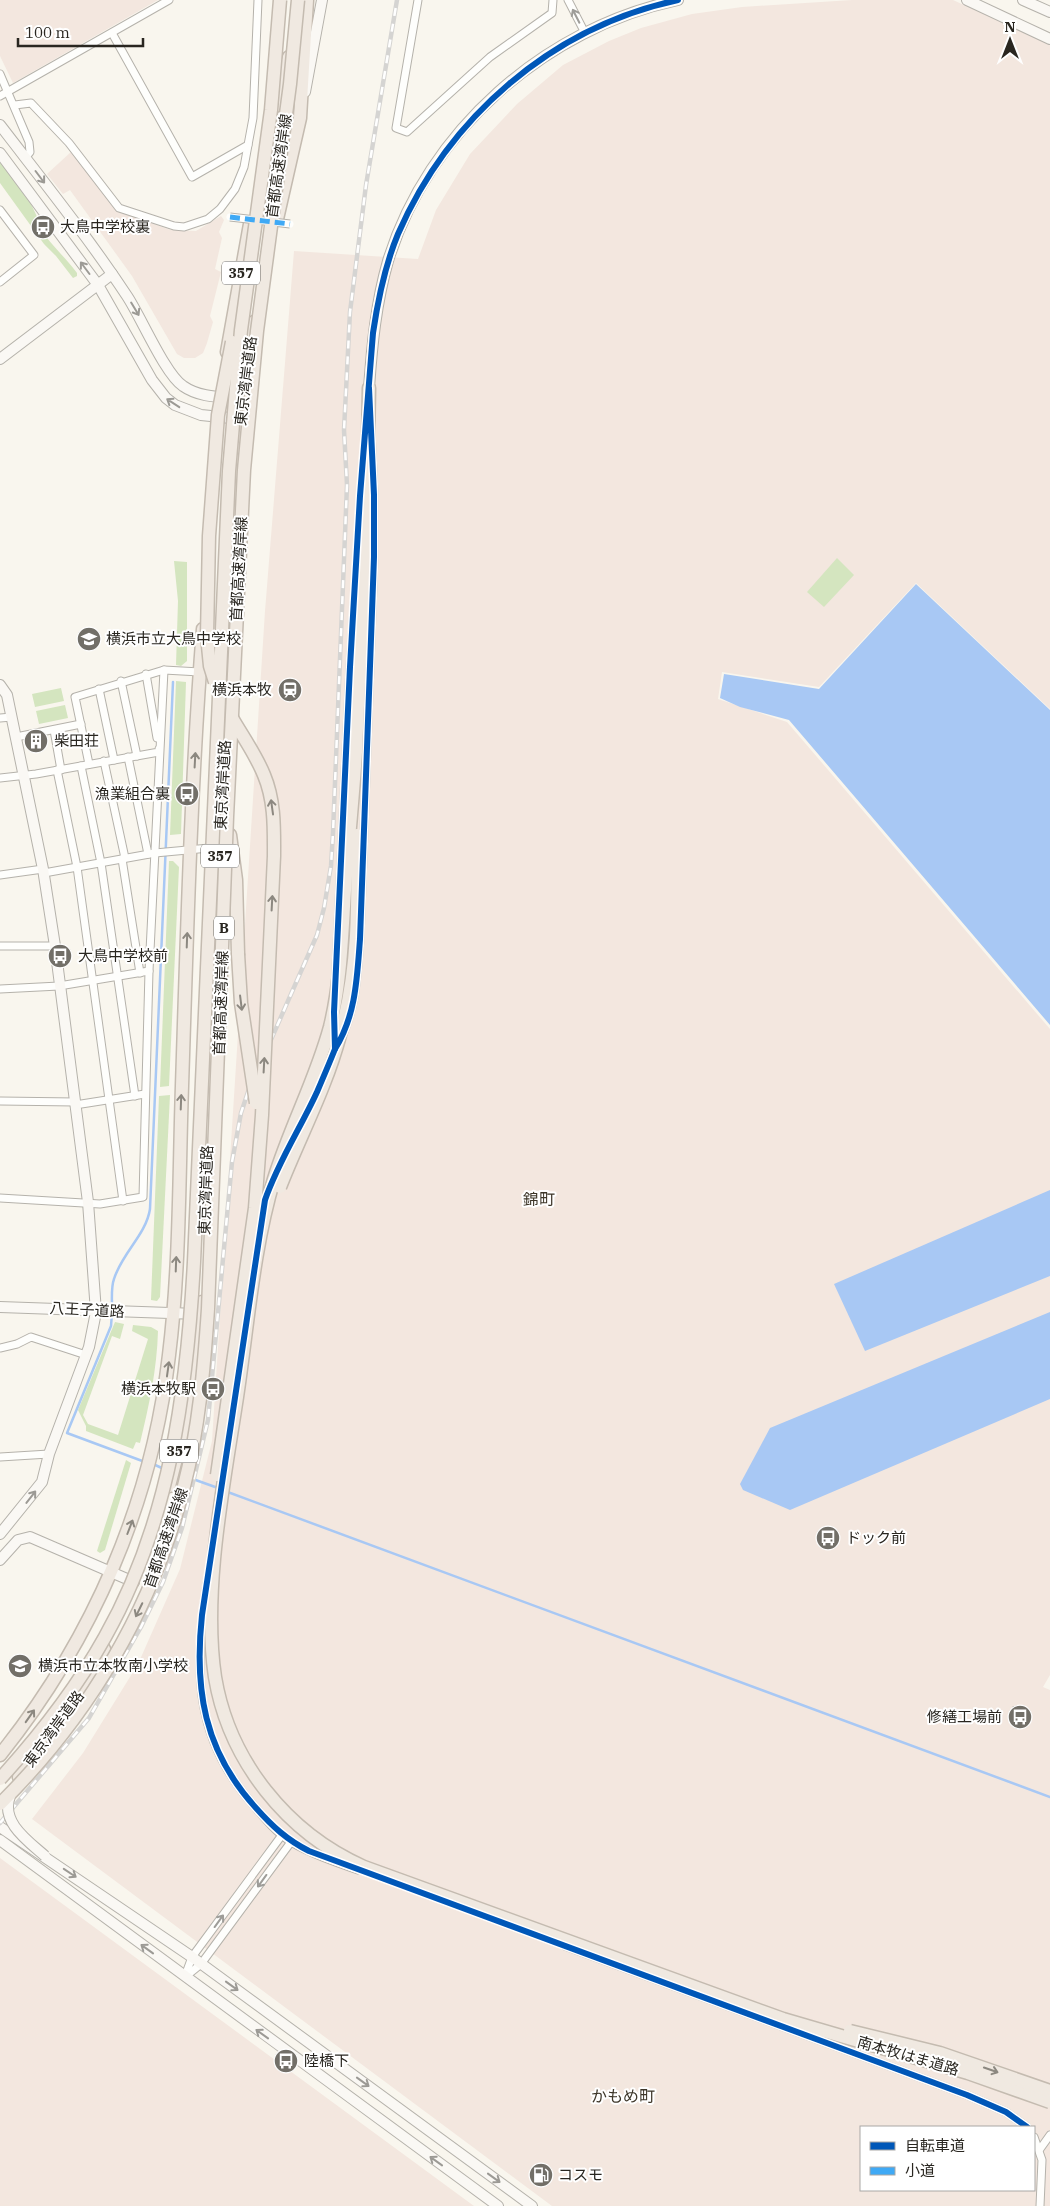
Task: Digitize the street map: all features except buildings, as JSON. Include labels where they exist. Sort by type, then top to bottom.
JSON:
[{"type":"highway","name":"首都高速湾岸線","points":[[0,1779],[58,1710],[106,1636],[125,1597],[155,1519],[166,1481],[179,1417],[187,1357],[194,1262],[228,471],[250,253],[272,100],[280,0]]},
{"type":"highway","name":"東京湾岸道路","points":[[0,1755],[26,1723],[68,1659],[111,1572],[132,1521],[147,1476],[164,1397],[174,1313],[190,848],[200,672],[220,397],[266,129],[289,60],[297,0]]},
{"type":"highway","name":"首都高速湾岸線","points":[[0,1804],[42,1760],[73,1722],[100,1682],[143,1604],[160,1562],[185,1485],[200,1402],[208,1309],[227,817],[249,410],[266,253],[290,84],[297,0]]},
{"type":"highway","name":"東京湾岸道路","points":[[0,1798],[48,1741],[83,1689],[110,1638],[158,1521],[183,1439],[190,1404],[202,1314],[220,846],[240,419],[246,354],[300,118],[307,0]]},
{"type":"highway","points":[[212,1600],[216,1478],[256,1199],[263,1105],[274,856],[274,818],[269,788],[259,763],[219,694],[210,666],[207,636],[209,536],[218,415],[250,253]]},
{"type":"highway","name":"南本牧はま道路","points":[[369,388],[356,752],[337,987],[324,1047],[282,1153],[265,1216],[225,1476],[212,1600],[212,1640],[216,1680],[222,1708],[238,1748],[261,1786],[280,1808],[305,1831],[338,1855],[396,1880],[783,2019],[961,2071],[1050,2102]]},
{"type":"highway","name":"南本牧はま道路","points":[[356,752],[357,921],[354,967],[348,1003],[341,1034],[326,1079],[289,1164],[272,1210],[260,1262],[220,1544],[216,1600],[216,1659],[222,1694],[241,1747],[264,1784],[295,1818],[340,1852],[400,1878],[752,2004],[823,2025],[940,2054],[1050,2090]]},
{"type":"highway","points":[[227,817],[236,880],[239,988],[255,1089],[258,1128],[256,1216],[247,1354]]},
{"type":"street","points":[[0,96],[169,0]]},
{"type":"street","points":[[15,105],[31,103],[69,143],[119,208],[174,226],[184,227],[208,219],[220,209],[235,189],[244,167],[253,118],[258,0]]},
{"type":"street","points":[[266,129],[274,76],[280,0]]},
{"type":"street","points":[[300,118],[322,0]]},
{"type":"street","points":[[418,0],[396,128],[407,132],[490,57],[552,14],[553,0]]},
{"type":"street","points":[[568,0],[585,33]]},
{"type":"street","name":"南本牧はま道路","points":[[369,388],[373,333],[382,285],[398,235],[422,186],[448,147],[496,94],[537,61],[585,33],[636,11],[678,0]]},
{"type":"street","points":[[966,0],[1050,38]]},
{"type":"street","points":[[1023,0],[1050,12]]},
{"type":"street","points":[[112,33],[192,177],[248,145]]},
{"type":"street","points":[[0,74],[15,105],[29,142],[30,152],[25,158]]},
{"type":"street","points":[[0,124],[112,274],[143,322],[166,366],[178,381],[192,391],[220,397],[242,399]]},
{"type":"street","points":[[0,153],[98,285],[152,380],[166,398],[186,411],[219,418],[240,419]]},
{"type":"street","points":[[0,210],[34,256],[0,282]]},
{"type":"street","points":[[230,217],[290,224]]},
{"type":"street","points":[[0,359],[112,274]]},
{"type":"street","points":[[369,388],[374,495],[374,556],[360,939],[354,997],[346,1031],[334,1049],[316,1093],[297,1128],[265,1200],[199,1643],[199,1671],[202,1698],[207,1724],[216,1750],[246,1798],[291,1842],[332,1860],[967,2095],[1006,2112],[1026,2126]]},
{"type":"street","points":[[334,1049],[344,796],[360,496],[369,388]]},
{"type":"street","points":[[0,1198],[100,1204],[143,1197],[151,854],[160,752],[164,670]]},
{"type":"street","points":[[135,1096],[85,765],[81,724],[75,697],[121,681],[164,670],[200,672]]},
{"type":"street","points":[[146,674],[160,752]]},
{"type":"street","points":[[121,681],[136,756]]},
{"type":"street","points":[[0,685],[7,695],[44,871],[88,1202],[96,1312],[86,1355],[44,1475],[38,1488],[0,1534]]},
{"type":"street","points":[[99,689],[114,760]]},
{"type":"street","points":[[0,718],[12,717]]},
{"type":"street","points":[[16,737],[81,724]]},
{"type":"street","points":[[54,730],[94,981],[123,1201]]},
{"type":"street","points":[[0,778],[59,770],[160,752]]},
{"type":"street","points":[[128,757],[151,854]]},
{"type":"street","points":[[104,761],[124,858],[140,973]]},
{"type":"street","points":[[0,874],[77,867],[190,848],[220,846]]},
{"type":"street","points":[[0,946],[55,946]]},
{"type":"street","points":[[0,989],[59,986],[149,971]]},
{"type":"street","points":[[0,1101],[75,1104],[145,1094]]},
{"type":"street","name":"八王子道路","points":[[0,1307],[19,1306],[96,1312],[202,1314]]},
{"type":"street","points":[[0,1348],[17,1344],[32,1337],[86,1355]]},
{"type":"street","points":[[0,1456],[50,1454]]},
{"type":"street","points":[[0,1560],[18,1540],[30,1537],[134,1582]]},
{"type":"street","points":[[45,1856],[14,1829],[7,1818],[8,1800],[48,1748],[73,1710],[83,1689]]},
{"type":"street","points":[[0,1827],[192,1957],[532,2206]]},
{"type":"street","points":[[185,1977],[192,1957],[282,1835]]},
{"type":"street","points":[[0,1840],[494,2204]]},
{"type":"street","points":[[185,1977],[201,1964],[291,1842]]},
{"type":"street","points":[[0,1847],[35,1867]]},
{"type":"street","points":[[1040,2149],[1050,2135]]},
{"type":"street","points":[[1035,2139],[1040,2149],[1043,2172],[1040,2206]]},
{"type":"shaded area","points":[[0,0],[158,0],[13,83],[0,56]]},
{"type":"shaded area","points":[[852,0],[953,0],[1050,44],[1050,709],[916,583],[819,687],[722,672],[718,699],[787,722],[1050,1029],[1050,1675],[1043,1687],[1050,1690],[1050,2206],[552,2206],[32,1819],[83,1753],[138,1664],[180,1569],[212,1441],[265,611],[294,251],[418,259],[436,210],[470,154],[517,104],[563,65],[609,41],[641,28],[692,14],[742,7]]},
{"type":"shaded area","points":[[71,152],[117,211],[171,230],[196,231],[221,216],[224,220],[219,232],[222,238],[215,269],[221,272],[210,316],[213,322],[203,353],[195,358],[184,358],[177,354],[132,276],[70,190],[63,194],[47,174]]},
{"type":"shaded area","points":[[0,1858],[474,2206],[0,2206]]},
{"type":"green space","points":[[0,162],[31,204],[41,225],[39,227],[77,273],[77,276],[73,278],[44,244],[0,183]]},
{"type":"green space","points":[[837,558],[854,575],[824,607],[807,592]]},
{"type":"green space","points":[[174,561],[187,562],[187,661],[181,666],[176,665],[178,601]]},
{"type":"green space","points":[[176,681],[186,682],[181,834],[170,835]]},
{"type":"green space","points":[[61,688],[64,701],[35,707],[32,694]]},
{"type":"green space","points":[[65,705],[68,718],[39,724],[36,711]]},
{"type":"green space","points":[[169,861],[173,861],[179,867],[169,1086],[160,1087]]},
{"type":"green space","points":[[170,1095],[160,1297],[157,1301],[151,1300],[159,1096]]},
{"type":"green space","points":[[115,1322],[124,1324],[120,1339],[112,1336],[83,1415],[88,1424],[118,1435],[148,1339],[132,1331],[133,1325],[151,1327],[158,1331],[154,1373],[146,1415],[140,1443],[136,1442],[133,1449],[86,1431],[86,1426],[78,1410]]},
{"type":"green space","points":[[126,1460],[131,1463],[105,1550],[100,1553],[97,1551]]},
{"type":"water","points":[[916,584],[1050,710],[1050,1025],[789,720],[740,707],[720,698],[724,674],[819,689]]},
{"type":"water","points":[[1050,1190],[1050,1276],[865,1351],[834,1284]]},
{"type":"water","points":[[1050,1312],[1050,1399],[790,1510],[743,1490],[740,1484],[770,1428]]},
{"type":"waterway","points":[[112,1307],[114,1279],[122,1261],[144,1227],[150,1209],[173,682]]},
{"type":"waterway","points":[[112,1313],[111,1326],[67,1433],[145,1462]]},
{"type":"waterway","points":[[153,1464],[164,1469]]},
{"type":"waterway","points":[[190,1478],[218,1488]]},
{"type":"waterway","points":[[225,1491],[1050,1797]]},
{"type":"railway","points":[[0,1823],[89,1718],[141,1627],[163,1582],[182,1528],[208,1420],[232,1162],[241,1113],[248,1092],[317,935],[324,908],[331,866],[333,833],[347,485],[344,430],[350,312],[366,185],[397,0]]},
{"type":"marked path","points":[[230,217],[290,224]]},
{"type":"cycle path","points":[[369,388],[374,495],[374,557],[360,939],[351,1010],[342,1036],[335,1049],[334,1012],[360,496],[373,333],[389,258],[398,234],[420,191],[446,152],[476,116],[510,83],[547,55],[588,32],[632,13],[678,0]]},
{"type":"cycle path","points":[[335,1049],[317,1092],[276,1172],[265,1200],[202,1615],[200,1668],[206,1718],[224,1764],[238,1786],[274,1827],[309,1851],[967,2095],[1006,2112],[1026,2126]]},
{"type":"place","name":"大鳥中学校裏","points":[[43,227]]},
{"type":"place","name":"横浜市立大鳥中学校","points":[[89,639]]},
{"type":"place","name":"横浜本牧","points":[[290,690]]},
{"type":"place","name":"柴田荘","points":[[36,741]]},
{"type":"place","name":"漁業組合裏","points":[[187,794]]},
{"type":"place","name":"大鳥中学校前","points":[[60,956]]},
{"type":"place","name":"横浜本牧駅","points":[[213,1389]]},
{"type":"place","name":"ドック前","points":[[828,1538]]},
{"type":"place","name":"横浜市立本牧南小学校","points":[[20,1666]]},
{"type":"place","name":"修繕工場前","points":[[1020,1717]]},
{"type":"place","name":"陸橋下","points":[[286,2061]]},
{"type":"place","name":"コスモ","points":[[541,2175]]},
{"type":"district","name":"錦町","points":[[539,1199]]},
{"type":"district","name":"かもめ町","points":[[623,2096]]}]
